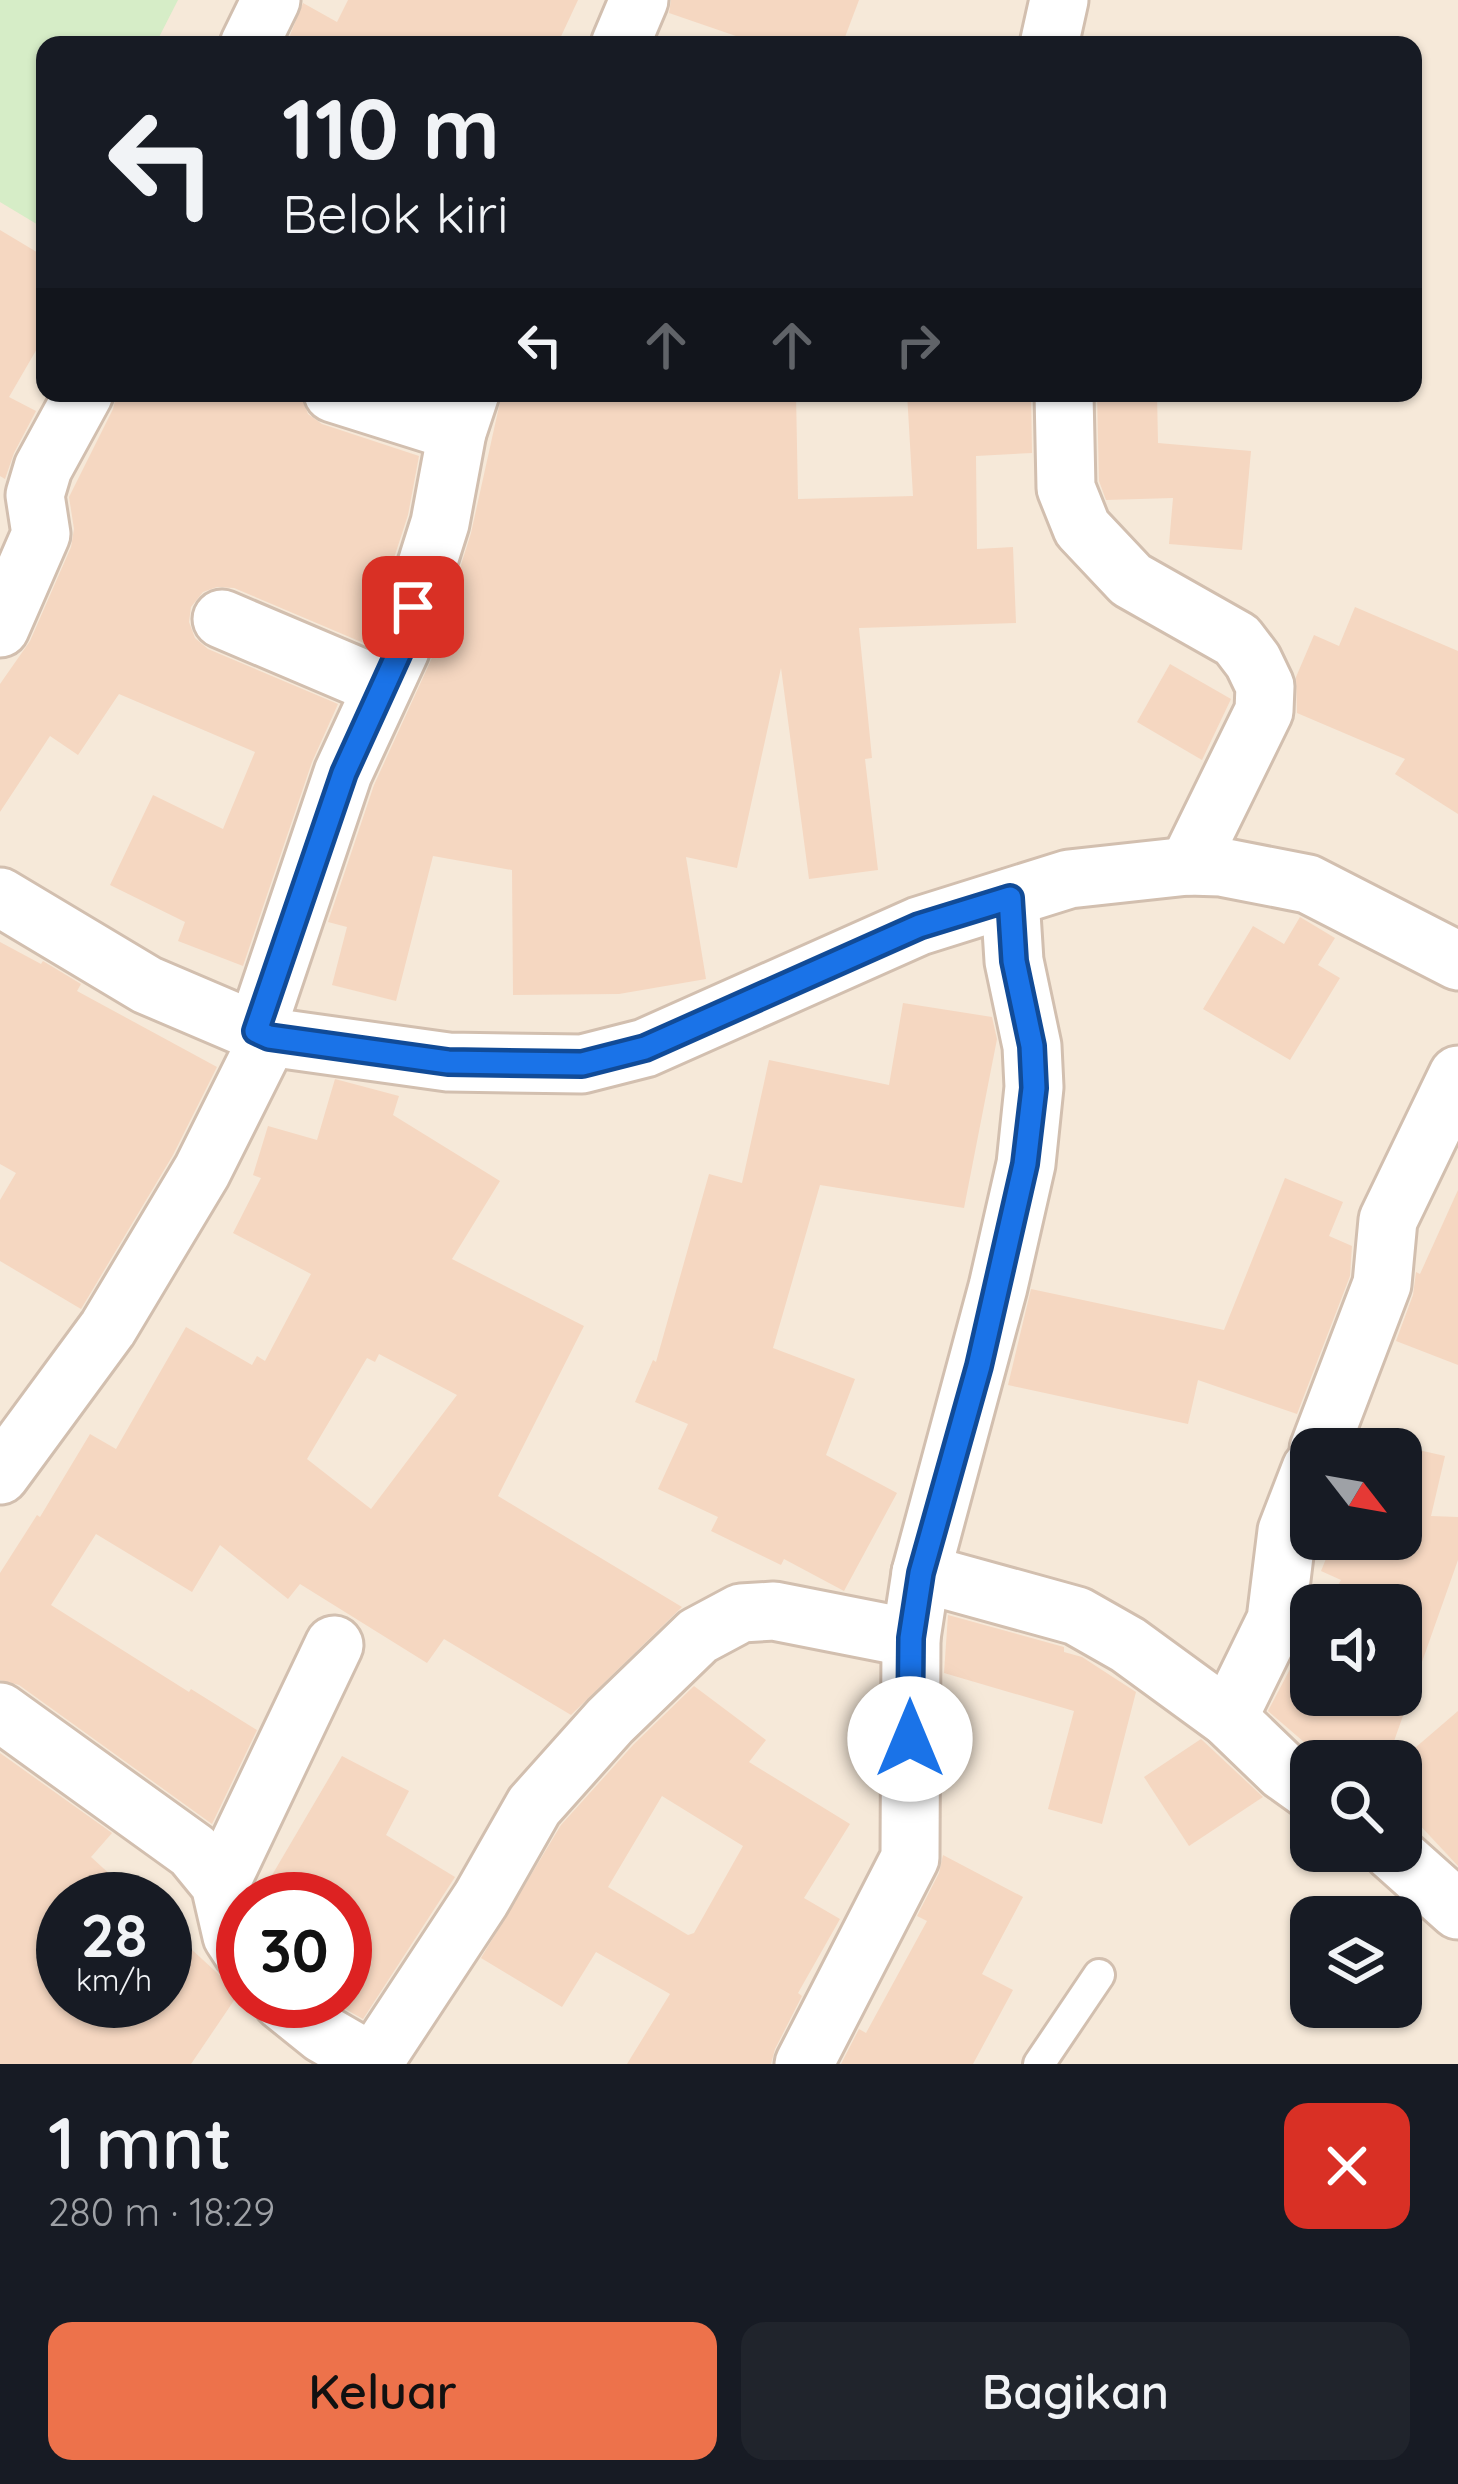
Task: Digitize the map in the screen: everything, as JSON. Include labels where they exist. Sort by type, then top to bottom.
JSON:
[{"type":"street","points":[[253,36],[271,0]]},
{"type":"street","points":[[624,36],[639,0]]},
{"type":"street","points":[[1051,36],[1059,0]]},
{"type":"street","points":[[0,628],[41,534],[35,495],[44,468],[80,402]]},
{"type":"street","points":[[0,1475],[108,1328],[202,1171],[262,1034],[344,773],[400,650],[440,523],[464,412],[395,402]]},
{"type":"street","points":[[1064,402],[1066,488],[1082,528],[1131,580],[1237,640],[1265,686],[1264,711],[1188,866]]},
{"type":"street","points":[[222,619],[382,688]]},
{"type":"street","points":[[0,897],[147,985],[262,1034],[448,1062],[582,1064],[645,1048],[919,926],[1069,879],[1188,866],[1308,884],[1458,961]]},
{"type":"street","points":[[804,2064],[910,1858],[911,1638],[921,1573],[979,1366],[1025,1164],[1034,1088],[1032,1046],[1014,961],[1010,898]]},
{"type":"street","points":[[1327,1428],[1382,1284],[1388,1220],[1458,1075]]},
{"type":"street","points":[[1228,1718],[1276,1621],[1290,1526]]},
{"type":"street","points":[[921,1573],[1077,1616],[1127,1645],[1228,1718],[1290,1776]]},
{"type":"street","points":[[316,2028],[374,2063],[481,1899],[534,1806],[610,1721],[698,1636],[741,1613],[774,1611],[911,1638]]},
{"type":"street","points":[[226,1872],[334,1645]]},
{"type":"street","points":[[0,1712],[193,1851],[216,1879]]},
{"type":"street","points":[[1415,1872],[1458,1910]]},
{"type":"lane","points":[[1039,2064],[1099,1975]]},
{"type":"shaded area","points":[[0,0],[1458,0],[1458,2064],[0,2064]]},
{"type":"green space","points":[[0,0],[178,0],[160,36],[36,36],[36,224],[0,202]]},
{"type":"building","points":[[348,0],[578,0],[561,36],[290,36],[303,3],[337,22]]},
{"type":"building","points":[[671,0],[859,0],[845,36],[736,36],[669,13]]},
{"type":"building","points":[[0,230],[36,252],[36,350],[9,397],[36,411],[5,479],[0,476]]},
{"type":"building","points":[[115,402],[304,402],[308,414],[322,424],[419,456],[408,515],[366,644],[234,588],[203,592],[191,607],[189,622],[195,638],[208,649],[338,704],[312,762],[243,966],[178,941],[185,922],[110,885],[153,795],[223,829],[255,752],[119,694],[78,755],[50,736],[0,812],[0,684],[30,641],[71,547],[74,529],[69,497]]},
{"type":"building","points":[[500,402],[796,402],[798,499],[913,496],[908,402],[1031,402],[1032,453],[976,456],[977,549],[1013,547],[1016,623],[859,628],[872,758],[865,759],[878,870],[809,879],[781,668],[737,868],[686,857],[706,979],[619,994],[513,995],[512,870],[433,856],[396,1001],[332,985],[347,927],[328,922],[374,785],[431,660],[471,533]]},
{"type":"building","points":[[1097,402],[1157,402],[1158,443],[1251,451],[1242,550],[1169,544],[1173,498],[1106,500],[1099,481]]},
{"type":"building","points":[[1355,607],[1458,651],[1458,814],[1395,774],[1405,759],[1297,713],[1296,677],[1314,635],[1339,646]]},
{"type":"building","points":[[1170,664],[1231,699],[1202,760],[1137,722]]},
{"type":"building","points":[[1300,917],[1335,938],[1318,965],[1340,978],[1290,1060],[1203,1009],[1253,926],[1284,944]]},
{"type":"building","points":[[0,942],[43,961],[81,984],[77,991],[217,1067],[173,1155],[81,1309],[0,1261],[0,1200],[16,1173],[0,1164]]},
{"type":"building","points":[[903,1003],[992,1017],[997,1039],[964,1208],[820,1185],[773,1348],[855,1379],[826,1455],[897,1493],[844,1591],[784,1559],[781,1565],[711,1531],[718,1517],[658,1489],[688,1424],[635,1402],[653,1360],[656,1362],[709,1174],[742,1183],[769,1060],[889,1085]]},
{"type":"building","points":[[335,1079],[399,1096],[393,1115],[500,1181],[452,1259],[584,1326],[498,1496],[682,1607],[571,1715],[444,1639],[427,1663],[300,1584],[288,1599],[220,1545],[192,1592],[96,1534],[51,1605],[257,1730],[212,1824],[19,1685],[0,1680],[0,1573],[90,1434],[116,1449],[186,1327],[252,1365],[257,1356],[265,1361],[311,1274],[233,1233],[261,1178],[253,1175],[268,1126],[317,1140]],"holes":[[[379,1354],[457,1395],[371,1509],[307,1459],[367,1358],[375,1362]]]},
{"type":"building","points":[[1285,1178],[1343,1202],[1329,1236],[1352,1246],[1350,1276],[1297,1414],[1198,1380],[1188,1424],[1008,1385],[1031,1289],[1224,1330]]},
{"type":"building","points":[[1458,1190],[1458,1365],[1396,1341],[1416,1272],[1420,1274]]},
{"type":"building","points":[[1422,1451],[1445,1456],[1431,1516],[1458,1517],[1458,1560],[1422,1662],[1422,1584],[1339,1584],[1341,1580],[1321,1571],[1325,1560],[1422,1560]]},
{"type":"building","points":[[948,1615],[1064,1647],[1064,1652],[1082,1657],[1136,1692],[1102,1824],[1048,1809],[1074,1711],[944,1673]]},
{"type":"building","points":[[1290,1669],[1290,1716],[1403,1716],[1394,1740],[1302,1740],[1268,1711]]},
{"type":"building","points":[[694,1686],[766,1740],[749,1762],[850,1824],[804,1898],[840,1919],[798,1993],[802,1996],[771,2064],[627,2064],[670,1994],[596,1952],[562,2007],[481,1958],[561,1825]],"holes":[[[662,1796],[743,1846],[694,1933],[688,1935],[608,1887]]]},
{"type":"building","points":[[1458,1711],[1458,1866],[1422,1827],[1422,1742]]},
{"type":"building","points":[[1201,1739],[1263,1797],[1189,1846],[1144,1777]]},
{"type":"building","points":[[0,1753],[112,1833],[91,1857],[107,1872],[36,1872],[36,2028],[192,2028],[192,1950],[216,1972],[216,2027],[191,2064],[0,2064]]},
{"type":"building","points":[[342,1756],[409,1791],[386,1835],[455,1877],[372,2005],[372,1872],[274,1872]]},
{"type":"building","points":[[943,1855],[1023,1897],[982,1974],[1013,1990],[973,2064],[841,2064],[859,2029],[866,2033],[927,1921],[917,1916]]},
{"type":"route","points":[[413,607],[400,650],[344,773],[256,1031],[269,1037],[448,1062],[582,1064],[645,1048],[919,926],[1010,898],[1014,961],[1032,1046],[1034,1088],[1025,1164],[979,1366],[921,1573],[911,1638],[910,1739]]}]
